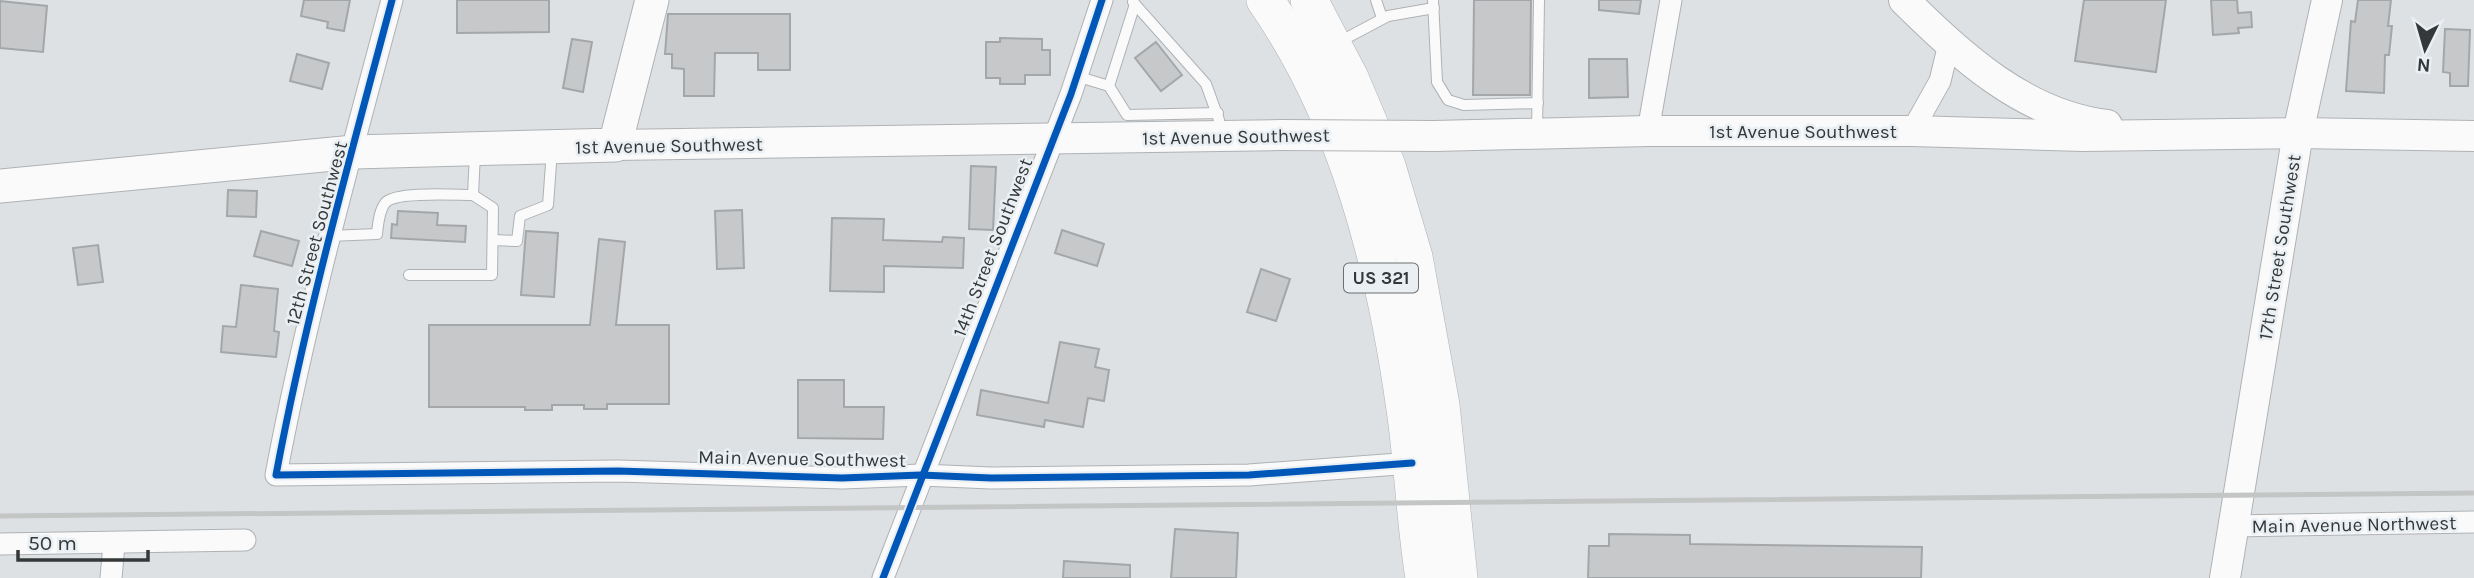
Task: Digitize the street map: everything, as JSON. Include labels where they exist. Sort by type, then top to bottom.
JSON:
[{"type":"highway","name":"US 321","points":[[1265,0],[1315,84],[1349,168],[1377,260],[1403,393],[1424,578]]},
{"type":"highway","name":"US 321","points":[[1309,0],[1333,45],[1387,166],[1414,257],[1441,405],[1459,578]]},
{"type":"main road","points":[[615,145],[652,0]]},
{"type":"main road","points":[[1904,0],[1979,69],[2036,104],[2101,124],[2181,133]]},
{"type":"main road","name":"17th Street Southwest","points":[[2225,578],[2298,133],[2327,0]]},
{"type":"main road","name":"1st Avenue Southwest","points":[[0,187],[354,152],[1051,138],[1128,126],[1220,125],[1282,135],[1912,131],[2071,136],[2181,133],[2474,136]]},
{"type":"street","name":"12th Street Southwest","points":[[276,475],[329,236],[354,152],[392,0]]},
{"type":"street","name":"14th Street Southwest","points":[[883,578],[1076,76],[1102,0]]},
{"type":"street","points":[[1648,131],[1671,0]]},
{"type":"street","points":[[1912,131],[1940,81],[1950,44]]},
{"type":"street","name":"Main Avenue Southwest","points":[[276,475],[568,471],[842,478],[921,475],[991,478],[1249,475],[1412,463]]},
{"type":"street","name":"Main Avenue Northwest","points":[[2233,526],[2474,522]]},
{"type":"street","points":[[0,544],[245,540]]},
{"type":"street","points":[[111,578],[114,544]]},
{"type":"lane","points":[[1376,0],[1382,18]]},
{"type":"lane","points":[[1537,133],[1539,0]]},
{"type":"lane","points":[[1128,126],[1108,86],[1133,2]]},
{"type":"lane","points":[[1133,2],[1206,84],[1220,125]]},
{"type":"lane","points":[[1333,45],[1382,18],[1434,4],[1437,82],[1448,100],[1464,105],[1538,103]]},
{"type":"lane","points":[[1076,76],[1108,86]]},
{"type":"lane","points":[[493,240],[516,241],[520,216],[548,205],[552,147]]},
{"type":"lane","points":[[472,195],[475,150]]},
{"type":"lane","points":[[329,236],[377,234],[379,216],[386,202],[399,196],[472,195],[493,208],[492,275],[409,275]]},
{"type":"building","points":[[304,0],[350,0],[344,31],[327,28],[328,22],[301,16]]},
{"type":"building","points":[[457,0],[549,0],[549,32],[457,33]]},
{"type":"building","points":[[1474,0],[1531,0],[1530,95],[1473,95]]},
{"type":"building","points":[[1599,0],[1641,0],[1639,14],[1599,10]]},
{"type":"building","points":[[2084,0],[2166,0],[2156,72],[2075,61]]},
{"type":"building","points":[[2211,0],[2237,0],[2238,13],[2251,12],[2252,27],[2238,28],[2239,33],[2213,35]]},
{"type":"building","points":[[2358,0],[2391,0],[2388,26],[2392,26],[2389,55],[2385,55],[2384,93],[2346,91],[2351,21],[2355,22]]},
{"type":"building","points":[[0,1],[47,6],[43,52],[0,48]]},
{"type":"building","points":[[668,14],[790,14],[790,70],[758,70],[758,53],[715,53],[714,96],[684,96],[684,69],[672,68],[672,54],[665,54]]},
{"type":"building","points":[[2445,29],[2470,30],[2468,86],[2450,86],[2450,73],[2443,72]]},
{"type":"building","points":[[1000,38],[1042,39],[1042,50],[1050,50],[1050,75],[1025,75],[1025,84],[1000,84],[1000,78],[986,78],[986,42],[1000,42]]},
{"type":"building","points":[[572,39],[592,42],[583,92],[563,88]]},
{"type":"building","points":[[1156,42],[1182,75],[1161,91],[1135,58]]},
{"type":"building","points":[[297,54],[329,63],[322,89],[290,81]]},
{"type":"building","points":[[1589,59],[1627,59],[1628,97],[1589,98]]},
{"type":"building","points":[[971,166],[996,167],[993,230],[969,229]]},
{"type":"building","points":[[228,190],[257,191],[256,217],[227,216]]},
{"type":"building","points":[[742,210],[744,268],[717,269],[715,211]]},
{"type":"building","points":[[398,211],[438,213],[437,225],[466,226],[465,242],[391,238],[392,224],[397,225]]},
{"type":"building","points":[[832,218],[884,219],[883,240],[942,242],[943,237],[964,238],[963,268],[884,266],[884,292],[830,291]]},
{"type":"building","points":[[1062,230],[1104,244],[1097,266],[1055,253]]},
{"type":"building","points":[[261,231],[299,241],[292,266],[254,256]]},
{"type":"building","points":[[526,231],[558,233],[554,297],[521,295]]},
{"type":"building","points":[[599,239],[625,242],[616,325],[669,325],[669,404],[607,404],[607,409],[584,409],[584,405],[552,405],[552,410],[525,410],[525,407],[429,407],[429,325],[590,325]]},
{"type":"building","points":[[98,245],[103,282],[78,285],[73,248]]},
{"type":"building","points":[[1261,269],[1290,279],[1276,321],[1247,312]]},
{"type":"building","points":[[241,285],[278,289],[274,331],[279,332],[276,357],[221,352],[223,326],[236,327]]},
{"type":"building","points":[[1060,342],[1099,349],[1095,367],[1109,370],[1104,401],[1088,398],[1083,427],[1045,420],[1044,427],[977,415],[981,390],[1048,403]]},
{"type":"building","points":[[798,380],[844,380],[844,407],[884,407],[883,439],[798,438]]},
{"type":"building","points":[[1175,529],[1238,533],[1236,578],[1171,578]]},
{"type":"building","points":[[1609,534],[1690,535],[1690,544],[1922,547],[1921,578],[1588,578],[1589,546],[1609,546]]},
{"type":"building","points":[[1064,561],[1130,565],[1130,578],[1063,578]]},
{"type":"railway","points":[[0,516],[2474,493]]},
{"type":"cycle path","points":[[392,0],[315,296],[276,475],[618,471],[842,478],[921,475],[991,478],[1249,475],[1412,463]]},
{"type":"cycle path","points":[[883,578],[1071,94],[1102,0]]}]
